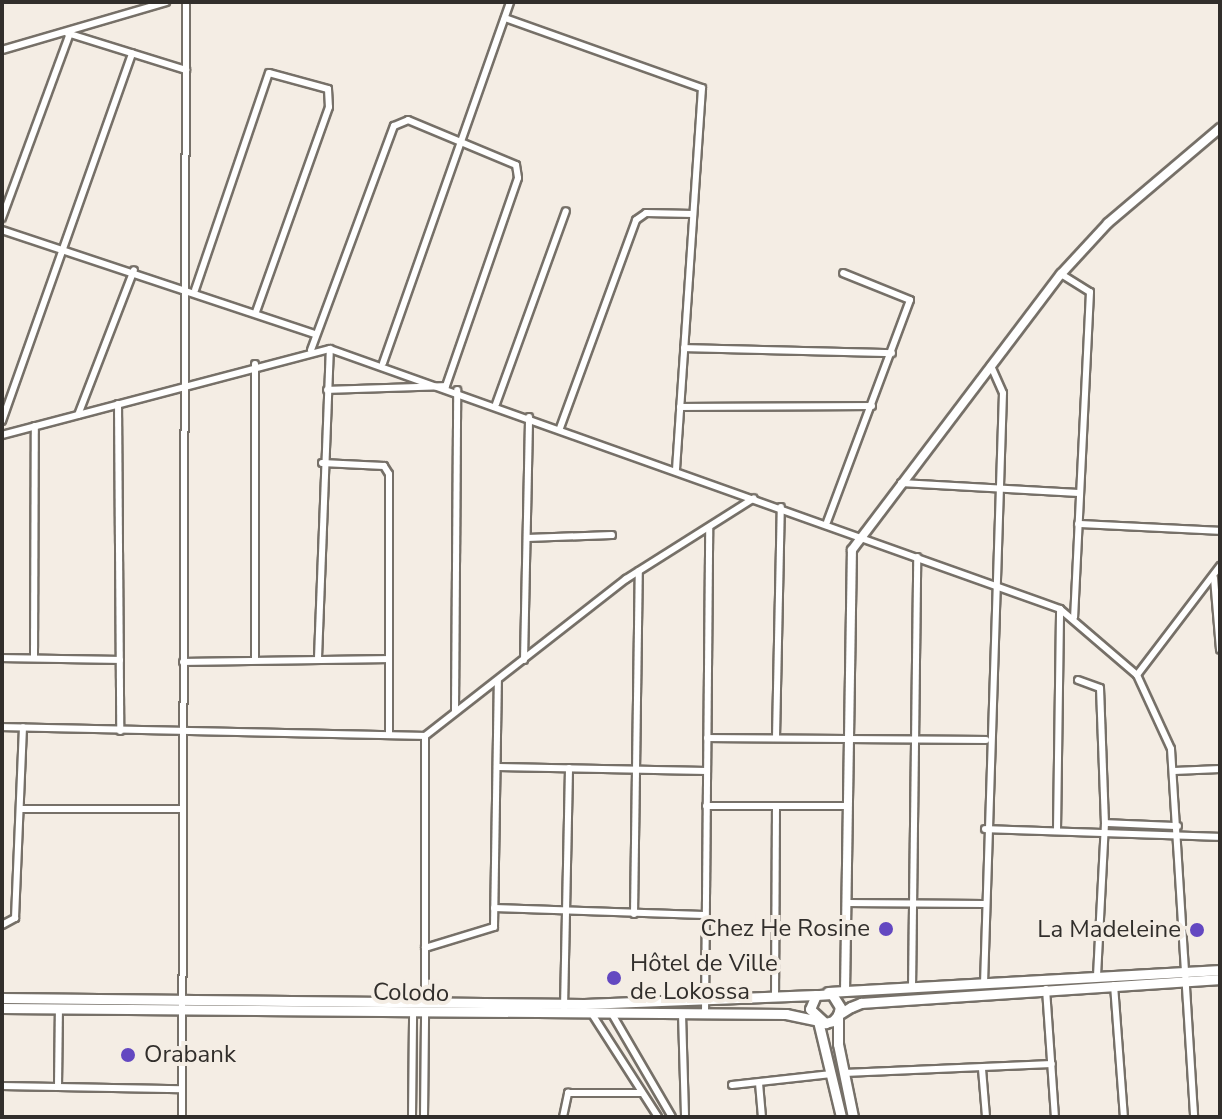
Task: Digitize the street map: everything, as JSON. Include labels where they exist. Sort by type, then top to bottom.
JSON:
[{"type":"main road","points":[[845,992],[845,738],[850,557],[901,483],[1061,274],[1108,223],[1220,128]]},
{"type":"main road","points":[[818,1021],[861,1003],[1114,985],[1190,977],[1220,970]]},
{"type":"main road","name":"Colodo","points":[[2,998],[413,1013],[425,1008],[564,1003],[775,1001],[845,992],[1097,976],[1190,977]]},
{"type":"main road","points":[[1190,977],[1220,979]]},
{"type":"main road","points":[[841,1117],[838,1073],[837,1000],[820,994],[810,1009],[818,1021],[838,1073],[853,1117]]},
{"type":"main road","name":"Colodo","points":[[2,1008],[183,1004],[425,1008],[564,1015],[705,1013],[818,1021]]},
{"type":"street","points":[[2,50],[166,2]]},
{"type":"street","points":[[182,1117],[186,2]]},
{"type":"street","points":[[383,363],[458,138],[510,2]]},
{"type":"street","points":[[505,18],[702,88],[676,470]]},
{"type":"street","points":[[67,32],[186,70]]},
{"type":"street","points":[[2,218],[67,32]]},
{"type":"street","points":[[2,421],[132,53]]},
{"type":"street","points":[[195,290],[269,73],[328,89],[329,107],[256,312]]},
{"type":"street","points":[[311,350],[394,126],[408,120],[458,138],[516,165],[518,178],[446,386]]},
{"type":"street","points":[[496,404],[566,211]]},
{"type":"street","points":[[560,428],[636,220],[646,213],[693,214]]},
{"type":"street","points":[[2,230],[184,286],[315,334]]},
{"type":"street","points":[[78,415],[134,270]]},
{"type":"street","points":[[827,522],[910,300],[843,273]]},
{"type":"street","points":[[1061,274],[1090,292],[1074,618]]},
{"type":"street","points":[[684,348],[892,353]]},
{"type":"street","points":[[318,658],[322,463],[330,349]]},
{"type":"street","points":[[2,435],[255,364],[311,350],[330,349],[383,363],[1060,609],[1137,675],[1164,723],[1174,771],[1190,977],[1194,1117]]},
{"type":"street","points":[[255,364],[255,659]]},
{"type":"street","points":[[984,984],[986,740],[1003,393],[991,366]]},
{"type":"street","points":[[327,390],[446,386]]},
{"type":"street","points":[[455,711],[457,390]]},
{"type":"street","points":[[118,404],[120,731]]},
{"type":"street","points":[[680,407],[872,406]]},
{"type":"street","points":[[524,660],[529,417]]},
{"type":"street","points":[[34,658],[35,426]]},
{"type":"street","points":[[322,463],[388,468],[389,735]]},
{"type":"street","points":[[901,483],[1079,493]]},
{"type":"street","points":[[2,727],[425,736],[639,571],[754,498]]},
{"type":"street","points":[[776,737],[781,507]]},
{"type":"street","points":[[1078,524],[1220,531]]},
{"type":"street","points":[[705,1013],[709,528]]},
{"type":"street","points":[[527,538],[612,535]]},
{"type":"street","points":[[912,989],[917,557]]},
{"type":"street","points":[[1137,675],[1220,566]]},
{"type":"street","points":[[634,914],[639,571]]},
{"type":"street","points":[[1214,577],[1220,650]]},
{"type":"street","points":[[1057,830],[1060,609]]},
{"type":"street","points":[[2,658],[120,660]]},
{"type":"street","points":[[183,662],[389,659]]},
{"type":"street","points":[[1078,680],[1100,688],[1105,832]]},
{"type":"street","points":[[425,948],[492,933],[498,681]]},
{"type":"street","points":[[2,925],[15,918],[23,727]]},
{"type":"street","points":[[424,1117],[425,736]]},
{"type":"street","points":[[707,738],[986,740]]},
{"type":"street","points":[[498,767],[707,771]]},
{"type":"street","points":[[564,1015],[569,768]]},
{"type":"street","points":[[1174,771],[1220,769]]},
{"type":"street","points":[[706,806],[845,806]]},
{"type":"street","points":[[775,1001],[776,807]]},
{"type":"street","points":[[20,809],[183,809]]},
{"type":"street","points":[[1097,976],[1105,823],[1178,826]]},
{"type":"street","points":[[985,829],[1220,837]]},
{"type":"street","points":[[846,903],[984,904]]},
{"type":"street","points":[[494,908],[704,915]]},
{"type":"street","points":[[1114,985],[1124,1117]]},
{"type":"street","points":[[1046,989],[1055,1117]]},
{"type":"street","points":[[58,1086],[59,1008]]},
{"type":"street","points":[[412,1117],[413,1013]]},
{"type":"street","points":[[592,1014],[658,1117]]},
{"type":"street","points":[[612,1014],[672,1117]]},
{"type":"street","points":[[682,1014],[685,1117]]},
{"type":"street","points":[[732,1085],[838,1073],[1052,1064]]},
{"type":"street","points":[[982,1069],[986,1117]]},
{"type":"street","points":[[759,1083],[762,1117]]},
{"type":"street","points":[[2,1086],[182,1089]]},
{"type":"street","points":[[563,1117],[568,1093],[642,1093]]},
{"type":"place","name":"Chez He Rosine","points":[[886,929]]},
{"type":"place","name":"La Madeleine","points":[[1197,930]]},
{"type":"place","name":"Hôtel de Ville de Lokossa","points":[[614,978]]},
{"type":"place","name":"Orabank","points":[[128,1055]]}]
